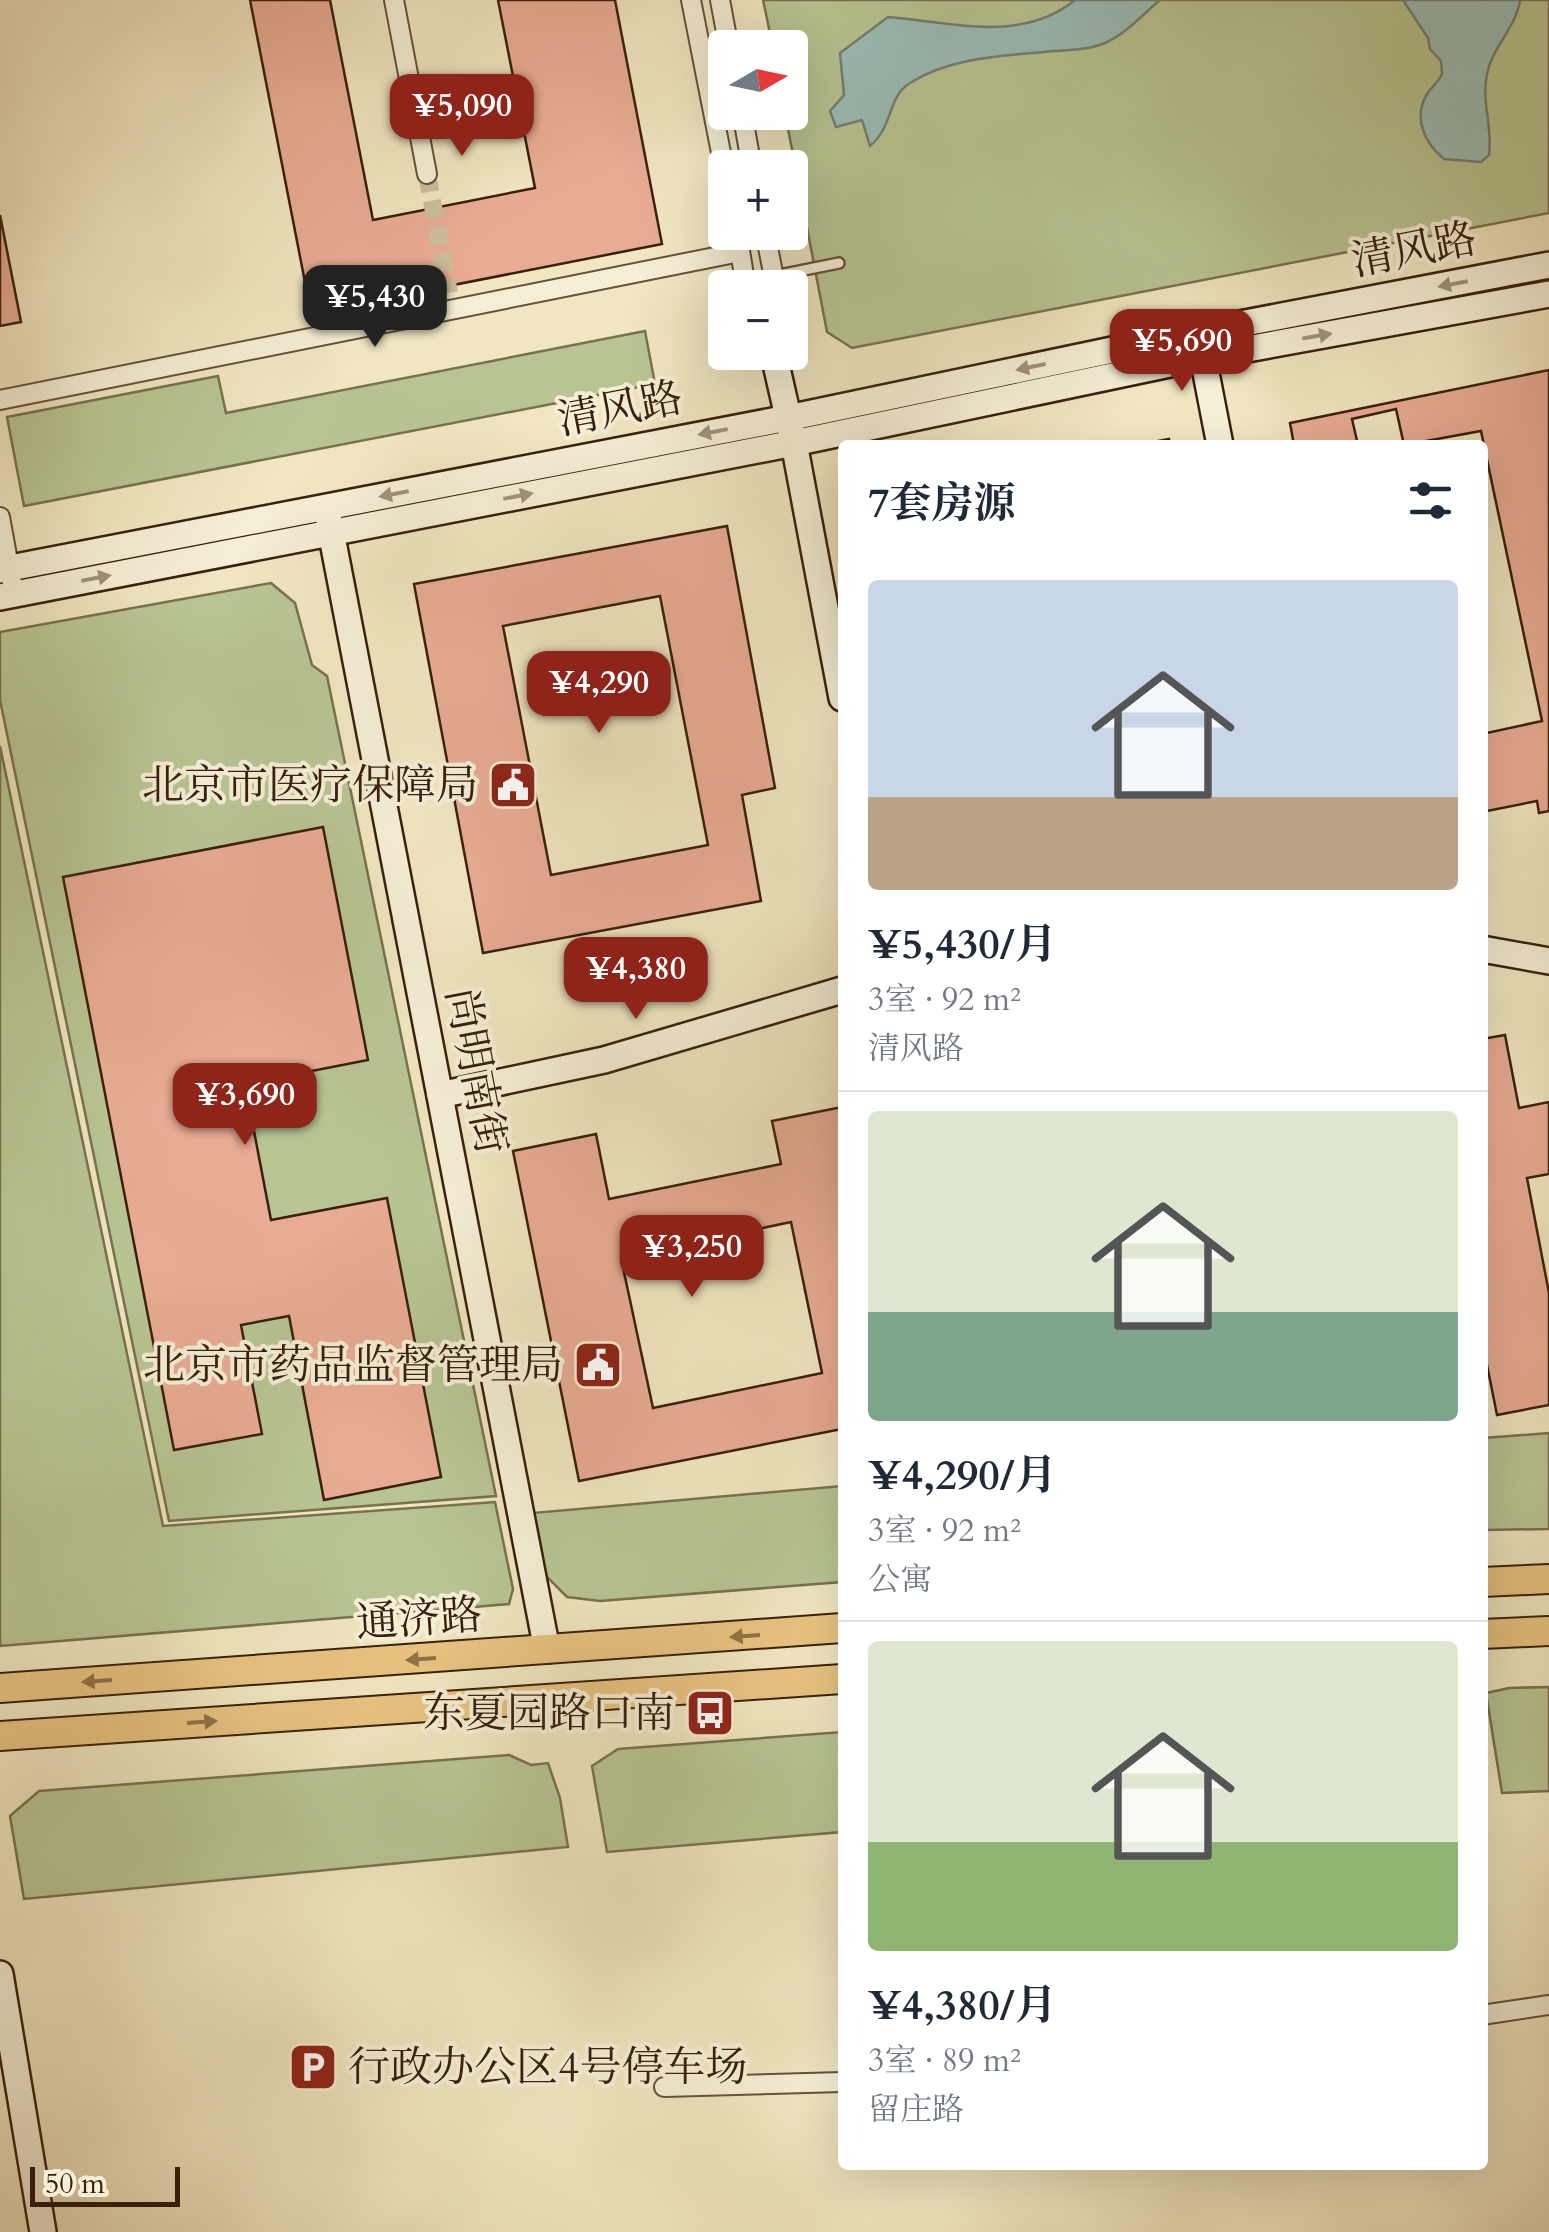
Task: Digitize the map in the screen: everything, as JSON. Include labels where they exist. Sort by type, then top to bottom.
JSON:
[{"type":"main road","points":[[1488,1582],[1549,1579]]},
{"type":"main road","name":"通济路","points":[[0,1688],[838,1628]]},
{"type":"main road","points":[[1488,1634],[1549,1632]]},
{"type":"main road","name":"通济路","points":[[0,1736],[838,1679]]},
{"type":"street","points":[[394,0],[427,174]]},
{"type":"street","points":[[691,0],[720,150]]},
{"type":"street","points":[[720,0],[726,30]]},
{"type":"street","points":[[0,400],[708,248]]},
{"type":"street","name":"清风路","points":[[328,520],[794,444],[1549,266]]},
{"type":"street","name":"清风路","points":[[6,582],[328,520],[788,418],[1201,345],[1549,294]]},
{"type":"street","points":[[1201,345],[1219,440]]},
{"type":"street","points":[[777,370],[838,677]]},
{"type":"street","points":[[0,516],[6,582]]},
{"type":"street","name":"尚明南街","points":[[328,520],[547,1650]]},
{"type":"street","points":[[1488,950],[1549,962]]},
{"type":"street","points":[[440,1096],[604,1060],[838,991]]},
{"type":"street","points":[[0,1974],[43,2232]]},
{"type":"street","points":[[1488,2015],[1549,2006]]},
{"type":"street","points":[[664,2087],[838,2082]]},
{"type":"lane","points":[[808,272],[839,263]]},
{"type":"green space","points":[[763,0],[1549,0],[1549,213],[852,348],[827,332],[808,233],[808,150],[792,150],[788,130],[808,130],[808,30],[769,30]]},
{"type":"green space","points":[[645,331],[655,384],[24,506],[7,417],[218,376],[226,413]]},
{"type":"green space","points":[[271,583],[295,603],[312,665],[327,676],[496,1496],[169,1521],[0,700],[0,632]]},
{"type":"green space","points":[[0,746],[163,1526],[495,1502],[513,1589],[509,1604],[0,1646]]},
{"type":"green space","points":[[1549,1433],[1549,1529],[1488,1530],[1488,1438]]},
{"type":"green space","points":[[838,1486],[838,1582],[600,1601],[567,1597],[544,1574],[532,1513]]},
{"type":"green space","points":[[1549,1687],[1549,1791],[1502,1793],[1488,1693]]},
{"type":"green space","points":[[838,1732],[838,1832],[607,1852],[592,1766],[618,1749]]},
{"type":"green space","points":[[509,1755],[531,1765],[548,1763],[560,1798],[568,1847],[24,1899],[10,1816],[39,1791]]},
{"type":"water","points":[[1075,0],[1160,0],[1120,34],[1098,46],[975,60],[925,75],[897,96],[883,130],[870,146],[862,120],[836,127],[830,111],[844,95],[840,53],[888,17],[1008,26],[1054,14]]},
{"type":"water","points":[[1403,0],[1520,0],[1487,74],[1490,145],[1489,155],[1481,162],[1444,159],[1426,137],[1421,112],[1427,94],[1442,74],[1441,61]]},
{"type":"building","points":[[250,0],[330,0],[373,220],[535,188],[498,0],[615,0],[662,244],[311,313]]},
{"type":"building","points":[[0,215],[21,322],[0,326]]},
{"type":"building","points":[[1549,370],[1549,811],[1539,813],[1537,801],[1488,811],[1488,733],[1542,721],[1488,464],[1488,440],[1483,440],[1481,431],[1432,440],[1403,440],[1396,409],[1352,419],[1357,440],[1293,440],[1290,423]]},
{"type":"building","points":[[727,526],[775,788],[742,795],[761,901],[483,953],[414,584]],"holes":[[[660,596],[708,845],[551,875],[503,626]]]},
{"type":"building","points":[[323,827],[368,1060],[245,1084],[271,1220],[387,1198],[441,1477],[324,1500],[289,1316],[241,1325],[262,1434],[174,1450],[63,877]]},
{"type":"building","points":[[1505,1035],[1519,1108],[1549,1102],[1549,1174],[1527,1178],[1549,1293],[1549,1405],[1497,1415],[1488,1370],[1488,1038]]},
{"type":"building","points":[[838,1108],[838,1430],[579,1481],[513,1151],[596,1134],[609,1199],[781,1164],[772,1121]],"holes":[[[791,1222],[822,1373],[653,1408],[621,1258]]]},
{"type":"tunnel","points":[[427,174],[449,293]]},
{"type":"place","name":"北京市医疗保障局","points":[[513,785]]},
{"type":"place","name":"北京市药品监督管理局","points":[[598,1365]]},
{"type":"place","name":"东夏园路口南","points":[[710,1713]]},
{"type":"place","name":"行政办公区4号停车场","points":[[313,2067]]}]
